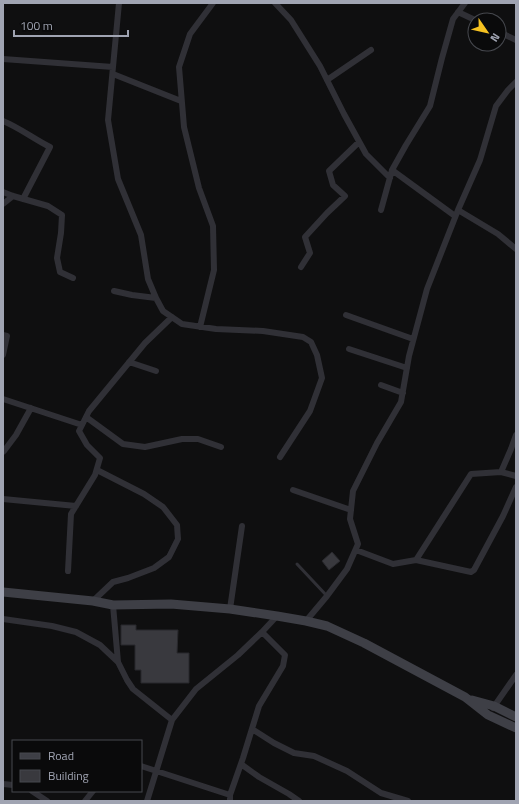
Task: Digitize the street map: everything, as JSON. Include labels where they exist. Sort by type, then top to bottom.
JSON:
[{"type":"street","points":[[119,3],[108,120],[118,179],[141,235],[148,279],[163,311],[182,324],[216,329],[263,331],[304,337],[311,342],[317,355],[322,378],[310,412],[280,457]]},
{"type":"street","points":[[200,327],[214,270],[213,226],[199,188],[184,128],[179,67],[190,34],[213,3]]},
{"type":"street","points":[[275,3],[290,20],[320,66],[366,154],[390,178]]},
{"type":"street","points":[[381,210],[392,170],[430,106],[453,19],[465,3]]},
{"type":"street","points":[[458,12],[467,16]]},
{"type":"street","points":[[327,80],[371,50]]},
{"type":"street","points":[[3,59],[113,67]]},
{"type":"street","points":[[113,74],[181,100]]},
{"type":"street","points":[[306,621],[347,570],[356,550],[358,544],[350,519],[353,491],[377,443],[401,402],[409,356],[427,289],[456,213],[480,160],[496,106],[508,90],[515,86]]},
{"type":"street","points":[[3,121],[50,147],[23,199]]},
{"type":"street","points":[[301,267],[310,253],[305,237],[326,213],[345,196],[333,185],[329,171],[359,142]]},
{"type":"street","points":[[392,170],[456,213],[498,234],[516,249]]},
{"type":"street","points":[[3,192],[48,206],[62,215],[57,258],[60,272],[73,278]]},
{"type":"street","points":[[3,204],[13,196]]},
{"type":"street","points":[[114,291],[156,298]]},
{"type":"street","points":[[346,315],[413,339]]},
{"type":"street","points":[[68,571],[71,514],[95,475],[100,458],[87,445],[79,431],[89,410],[145,343],[172,317]]},
{"type":"street","points":[[3,335],[7,336],[3,355]]},
{"type":"street","points":[[349,349],[407,368]]},
{"type":"street","points":[[129,362],[156,371]]},
{"type":"street","points":[[382,385],[402,392]]},
{"type":"street","points":[[3,399],[82,425]]},
{"type":"street","points":[[3,452],[16,434],[31,408]]},
{"type":"street","points":[[86,417],[123,444],[145,447],[182,439],[198,438],[221,447]]},
{"type":"street","points":[[501,472],[516,435]]},
{"type":"street","points":[[93,601],[113,582],[154,568],[169,557],[178,538],[177,525],[163,506],[144,494],[97,470]]},
{"type":"street","points":[[416,560],[471,474],[501,472],[516,476]]},
{"type":"street","points":[[356,550],[393,564],[416,560],[471,572],[474,570],[504,516],[516,487]]},
{"type":"street","points":[[293,490],[351,510]]},
{"type":"street","points":[[3,499],[76,506]]},
{"type":"street","points":[[230,609],[242,526]]},
{"type":"street","points":[[3,592],[93,601],[113,605],[171,604],[230,609],[306,621],[327,626],[364,643],[465,697],[488,715],[516,728]]},
{"type":"street","points":[[113,605],[118,662]]},
{"type":"street","points":[[147,801],[172,720],[196,689],[238,655],[277,616]]},
{"type":"street","points":[[3,619],[52,626],[76,632],[100,645],[118,662],[133,688],[172,720]]},
{"type":"street","points":[[142,766],[230,798],[259,706],[283,666],[285,655],[262,632]]},
{"type":"street","points":[[488,715],[516,675]]},
{"type":"street","points":[[465,697],[494,706],[516,716]]},
{"type":"street","points":[[252,729],[274,743],[294,753],[314,756],[347,771],[381,793],[408,801]]},
{"type":"street","points":[[241,764],[259,777],[299,801]]},
{"type":"street","points":[[34,792],[48,801]]},
{"type":"street","points":[[85,801],[92,792]]},
{"type":"lane","points":[[297,564],[327,596]]},
{"type":"building","points":[[332,552],[340,561],[329,570],[322,561]]},
{"type":"building","points":[[121,625],[136,625],[136,630],[178,630],[177,653],[189,653],[189,683],[141,683],[141,670],[135,670],[135,645],[121,645]]}]
